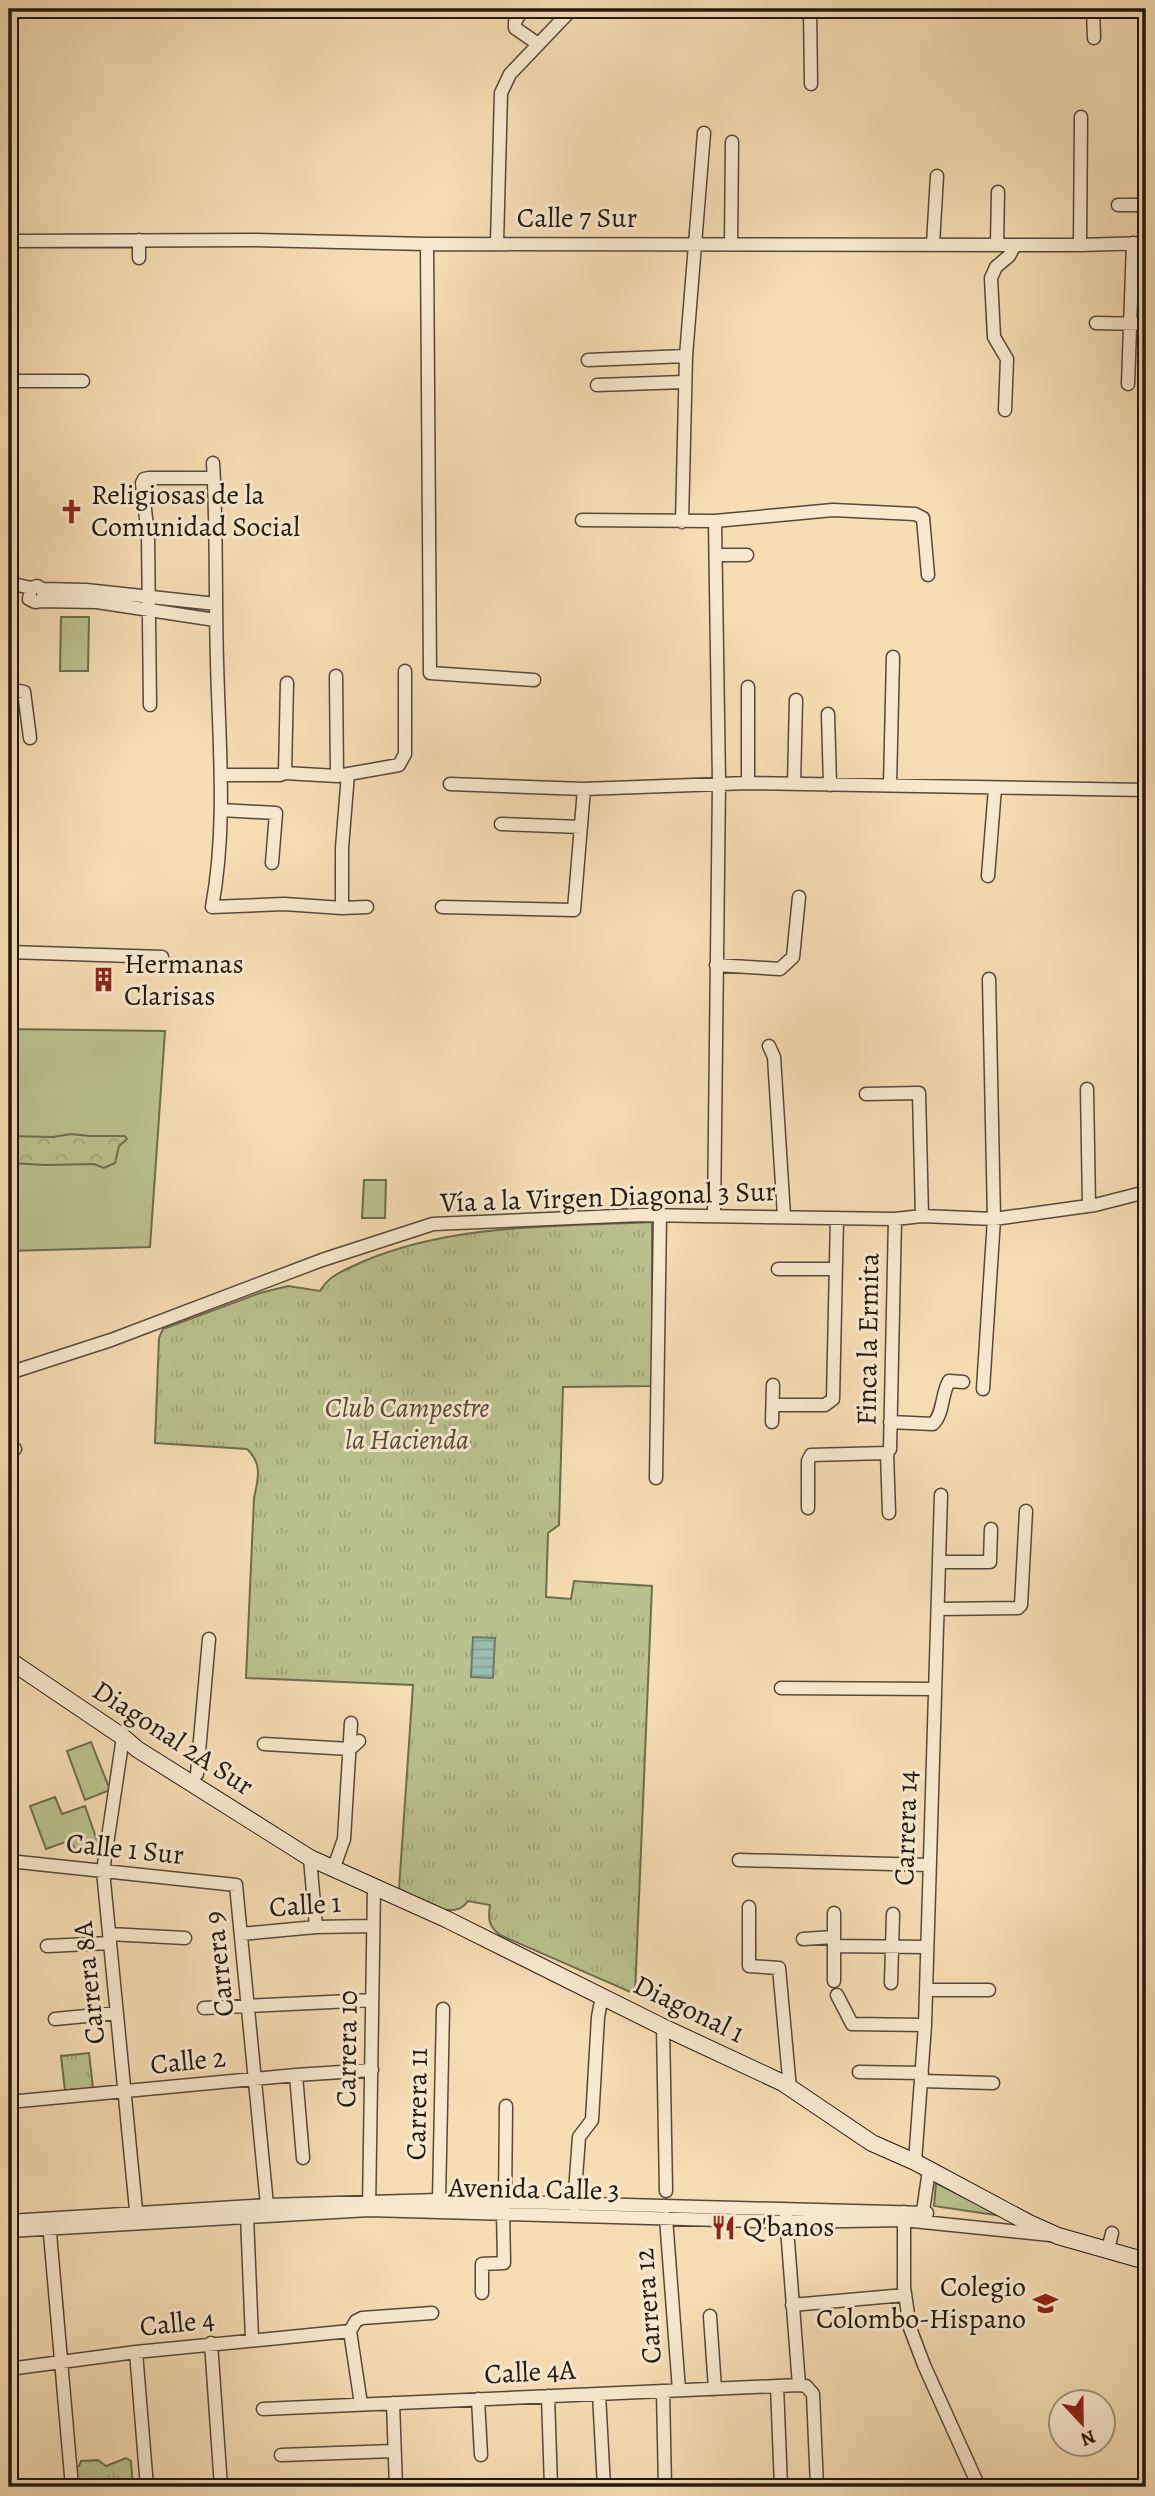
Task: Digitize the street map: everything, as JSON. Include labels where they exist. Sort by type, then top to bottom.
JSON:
[{"type":"main road","name":"Diagonal 2A Sur","points":[[9,1660],[124,1737],[137,1749],[310,1858]]},
{"type":"main road","name":"Diagonal 1","points":[[310,1858],[446,1919],[663,2027],[783,2083],[872,2143],[922,2166],[1035,2226],[1058,2236],[1146,2261]]},
{"type":"street","points":[[497,243],[501,93],[510,74],[572,9]]},
{"type":"street","points":[[810,9],[811,84]]},
{"type":"street","points":[[1093,9],[1094,38]]},
{"type":"street","points":[[521,12],[515,22],[515,28],[538,44]]},
{"type":"street","points":[[1080,245],[1081,117]]},
{"type":"street","points":[[682,522],[686,356],[693,243],[698,222],[704,133]]},
{"type":"street","points":[[732,142],[732,244]]},
{"type":"street","points":[[933,244],[937,176]]},
{"type":"street","points":[[997,245],[998,192]]},
{"type":"street","points":[[1118,205],[1146,205]]},
{"type":"street","points":[[139,240],[139,258]]},
{"type":"street","name":"Calle 7 Sur","points":[[9,241],[427,244],[1140,243]]},
{"type":"street","points":[[1128,384],[1130,323],[1140,243]]},
{"type":"street","points":[[427,244],[430,673],[534,680]]},
{"type":"street","points":[[1004,410],[1007,359],[994,337],[991,278],[996,267],[1009,257],[1015,245]]},
{"type":"street","points":[[1096,323],[1146,324]]},
{"type":"street","points":[[588,360],[686,356]]},
{"type":"street","points":[[9,381],[83,381]]},
{"type":"street","points":[[597,385],[685,382]]},
{"type":"street","points":[[213,463],[221,810],[218,871],[212,908],[284,904],[367,908]]},
{"type":"street","points":[[150,705],[148,536],[142,483],[149,478],[214,478]]},
{"type":"street","points":[[582,520],[715,521],[833,510],[915,514],[923,518],[928,575]]},
{"type":"street","points":[[715,521],[719,783],[715,1216]]},
{"type":"street","points":[[716,555],[747,555]]},
{"type":"street","points":[[9,583],[38,593],[148,603],[215,620]]},
{"type":"street","points":[[148,603],[200,601],[216,604]]},
{"type":"street","points":[[200,601],[200,617]]},
{"type":"street","points":[[890,785],[893,657]]},
{"type":"street","points":[[221,775],[280,775],[285,772],[343,775],[399,765],[405,754],[405,671]]},
{"type":"street","points":[[336,676],[343,775],[342,908]]},
{"type":"street","points":[[285,772],[287,683]]},
{"type":"street","points":[[748,687],[748,783]]},
{"type":"street","points":[[9,690],[24,692],[30,738]]},
{"type":"street","points":[[794,784],[796,700]]},
{"type":"street","points":[[828,714],[830,785]]},
{"type":"street","points":[[450,784],[584,789],[748,783],[1146,790]]},
{"type":"street","points":[[988,876],[995,788]]},
{"type":"street","points":[[442,907],[574,910],[584,789]]},
{"type":"street","points":[[221,810],[276,813],[272,863]]},
{"type":"street","points":[[501,824],[581,827]]},
{"type":"street","points":[[716,965],[780,969],[793,957],[799,897]]},
{"type":"street","points":[[9,951],[162,957]]},
{"type":"street","points":[[983,1389],[994,1219],[989,979]]},
{"type":"street","points":[[769,1046],[774,1058],[784,1216]]},
{"type":"street","points":[[1087,1088],[1088,1206]]},
{"type":"street","points":[[866,1094],[919,1093],[922,1216]]},
{"type":"street","name":"Vía a la Virgen Diagonal 3 Sur","points":[[9,1373],[111,1340],[322,1260],[433,1224],[660,1216],[895,1219],[922,1216],[994,1219],[1088,1206],[1146,1192]]},
{"type":"street","points":[[656,1478],[660,1216]]},
{"type":"street","points":[[773,1405],[825,1405],[833,1398],[837,1218]]},
{"type":"street","name":"Finca la Ermita","points":[[808,1508],[808,1461],[811,1455],[887,1453],[890,1449],[895,1219]]},
{"type":"street","points":[[778,1269],[835,1269]]},
{"type":"street","points":[[890,1422],[933,1424],[939,1418],[949,1381],[964,1382]]},
{"type":"street","points":[[772,1422],[773,1385]]},
{"type":"street","points":[[887,1453],[890,1513]]},
{"type":"street","name":"Carrera 14","points":[[922,2217],[922,2077],[941,1496]]},
{"type":"street","points":[[938,1609],[1018,1608],[1021,1605],[1026,1511]]},
{"type":"street","points":[[939,1562],[990,1562],[991,1529]]},
{"type":"street","points":[[197,1774],[209,1639]]},
{"type":"street","points":[[781,1688],[935,1689]]},
{"type":"street","points":[[333,1870],[343,1847],[354,1745],[351,1723]]},
{"type":"street","name":"Carrera 8A","points":[[124,1737],[103,1871],[136,2218]]},
{"type":"street","points":[[264,1744],[354,1745]]},
{"type":"street","points":[[310,1858],[316,1927]]},
{"type":"street","points":[[739,1860],[929,1865]]},
{"type":"street","name":"Calle 1 Sur","points":[[9,1861],[236,1885]]},
{"type":"street","name":"Carrera 9","points":[[236,1885],[267,2205]]},
{"type":"street","name":"Carrera 10","points":[[369,2206],[374,1887]]},
{"type":"street","points":[[749,1907],[749,1966],[779,1968],[790,2089]]},
{"type":"street","points":[[834,1913],[834,1981]]},
{"type":"street","points":[[891,1983],[893,1914]]},
{"type":"street","name":"Calle 1","points":[[241,1934],[316,1927],[373,1926]]},
{"type":"street","points":[[47,1947],[109,1938],[185,1938]]},
{"type":"street","points":[[803,1939],[892,1948],[927,1947]]},
{"type":"street","points":[[926,1990],[989,1990]]},
{"type":"street","points":[[574,2205],[579,2137],[592,2120],[598,2017],[602,1996]]},
{"type":"street","points":[[837,1996],[852,2024],[925,2025]]},
{"type":"street","points":[[204,2008],[372,2000]]},
{"type":"street","name":"Carrera 11","points":[[439,2200],[443,2009]]},
{"type":"street","points":[[55,2019],[117,2013]]},
{"type":"street","points":[[663,2027],[667,2190]]},
{"type":"street","name":"Calle 2","points":[[9,2102],[372,2070]]},
{"type":"street","points":[[859,2071],[993,2083]]},
{"type":"street","points":[[296,2075],[303,2158]]},
{"type":"street","points":[[482,2293],[482,2264],[504,2263],[506,2106]]},
{"type":"street","name":"Avenida Calle 3","points":[[136,2218],[247,2217],[439,2200],[504,2208],[574,2205],[786,2216]]},
{"type":"street","name":"Avenida Calle 3","points":[[9,2231],[49,2224],[267,2205],[504,2208],[666,2217],[903,2216],[1035,2226]]},
{"type":"street","points":[[786,2216],[792,2305],[805,2387],[813,2394],[817,2487]]},
{"type":"street","points":[[903,2216],[906,2312],[919,2352],[979,2487]]},
{"type":"street","points":[[247,2217],[252,2339]]},
{"type":"street","name":"Carrera 12","points":[[666,2217],[665,2274],[679,2390]]},
{"type":"street","name":"Avenida Calle 3","points":[[922,2217],[1058,2236]]},
{"type":"street","name":"Avenida Calle 3","points":[[9,2221],[49,2224]]},
{"type":"street","points":[[49,2224],[72,2487]]},
{"type":"street","points":[[1108,2250],[1112,2233]]},
{"type":"street","points":[[792,2305],[905,2295]]},
{"type":"street","points":[[361,2404],[350,2331],[356,2321],[362,2318],[432,2313]]},
{"type":"street","points":[[710,2316],[715,2389]]},
{"type":"street","name":"Calle 4","points":[[9,2369],[211,2343],[350,2331]]},
{"type":"street","points":[[211,2343],[221,2487]]},
{"type":"street","points":[[136,2352],[147,2487]]},
{"type":"street","points":[[777,2386],[782,2487]]},
{"type":"street","name":"Calle 4A","points":[[262,2409],[777,2386],[805,2387]]},
{"type":"street","points":[[663,2391],[665,2487]]},
{"type":"street","points":[[599,2394],[604,2487]]},
{"type":"street","points":[[548,2396],[551,2487]]},
{"type":"street","points":[[478,2399],[481,2455]]},
{"type":"street","points":[[393,2403],[397,2487]]},
{"type":"street","points":[[281,2455],[394,2451]]},
{"type":"green space","points":[[61,617],[89,617],[88,671],[60,671]]},
{"type":"green space","points":[[9,1029],[165,1031],[150,1247],[9,1251]]},
{"type":"green space","points":[[71,1134],[125,1136],[127,1139],[119,1146],[115,1163],[104,1168],[94,1164],[9,1163],[9,1136],[53,1137]]},
{"type":"green space","points":[[364,1180],[386,1180],[385,1218],[362,1218]]},
{"type":"green space","name":"Club Campestre la Hacienda","points":[[652,1222],[652,1386],[563,1387],[559,1525],[548,1533],[546,1597],[571,1599],[574,1581],[652,1586],[635,1994],[500,1935],[490,1922],[490,1905],[468,1901],[462,1907],[445,1910],[399,1889],[413,1685],[246,1678],[254,1498],[258,1478],[255,1460],[247,1449],[155,1443],[159,1338],[163,1329],[260,1293],[288,1286],[320,1291],[333,1277],[362,1262],[432,1240],[505,1229]]},
{"type":"green space","points":[[91,1742],[110,1790],[85,1800],[67,1751]]},
{"type":"green space","points":[[55,1797],[62,1814],[85,1806],[99,1846],[76,1853],[71,1840],[46,1849],[30,1806]]},
{"type":"green space","points":[[89,2053],[93,2088],[65,2091],[61,2056]]},
{"type":"green space","points":[[936,2183],[1002,2216],[934,2206]]},
{"type":"green space","points":[[126,2458],[131,2461],[133,2487],[73,2487],[70,2467],[79,2466],[81,2461],[98,2460],[106,2466]]},
{"type":"shaded area","points":[[473,1637],[495,1638],[493,1678],[471,1677]]},
{"type":"place","name":"Religiosas de la Comunidad Social","points":[[71,511]]},
{"type":"place","name":"Hermanas Clarisas","points":[[104,980]]},
{"type":"place","name":"Q'banos","points":[[723,2227]]},
{"type":"place","name":"Colegio Colombo-Hispano","points":[[1046,2303]]}]
